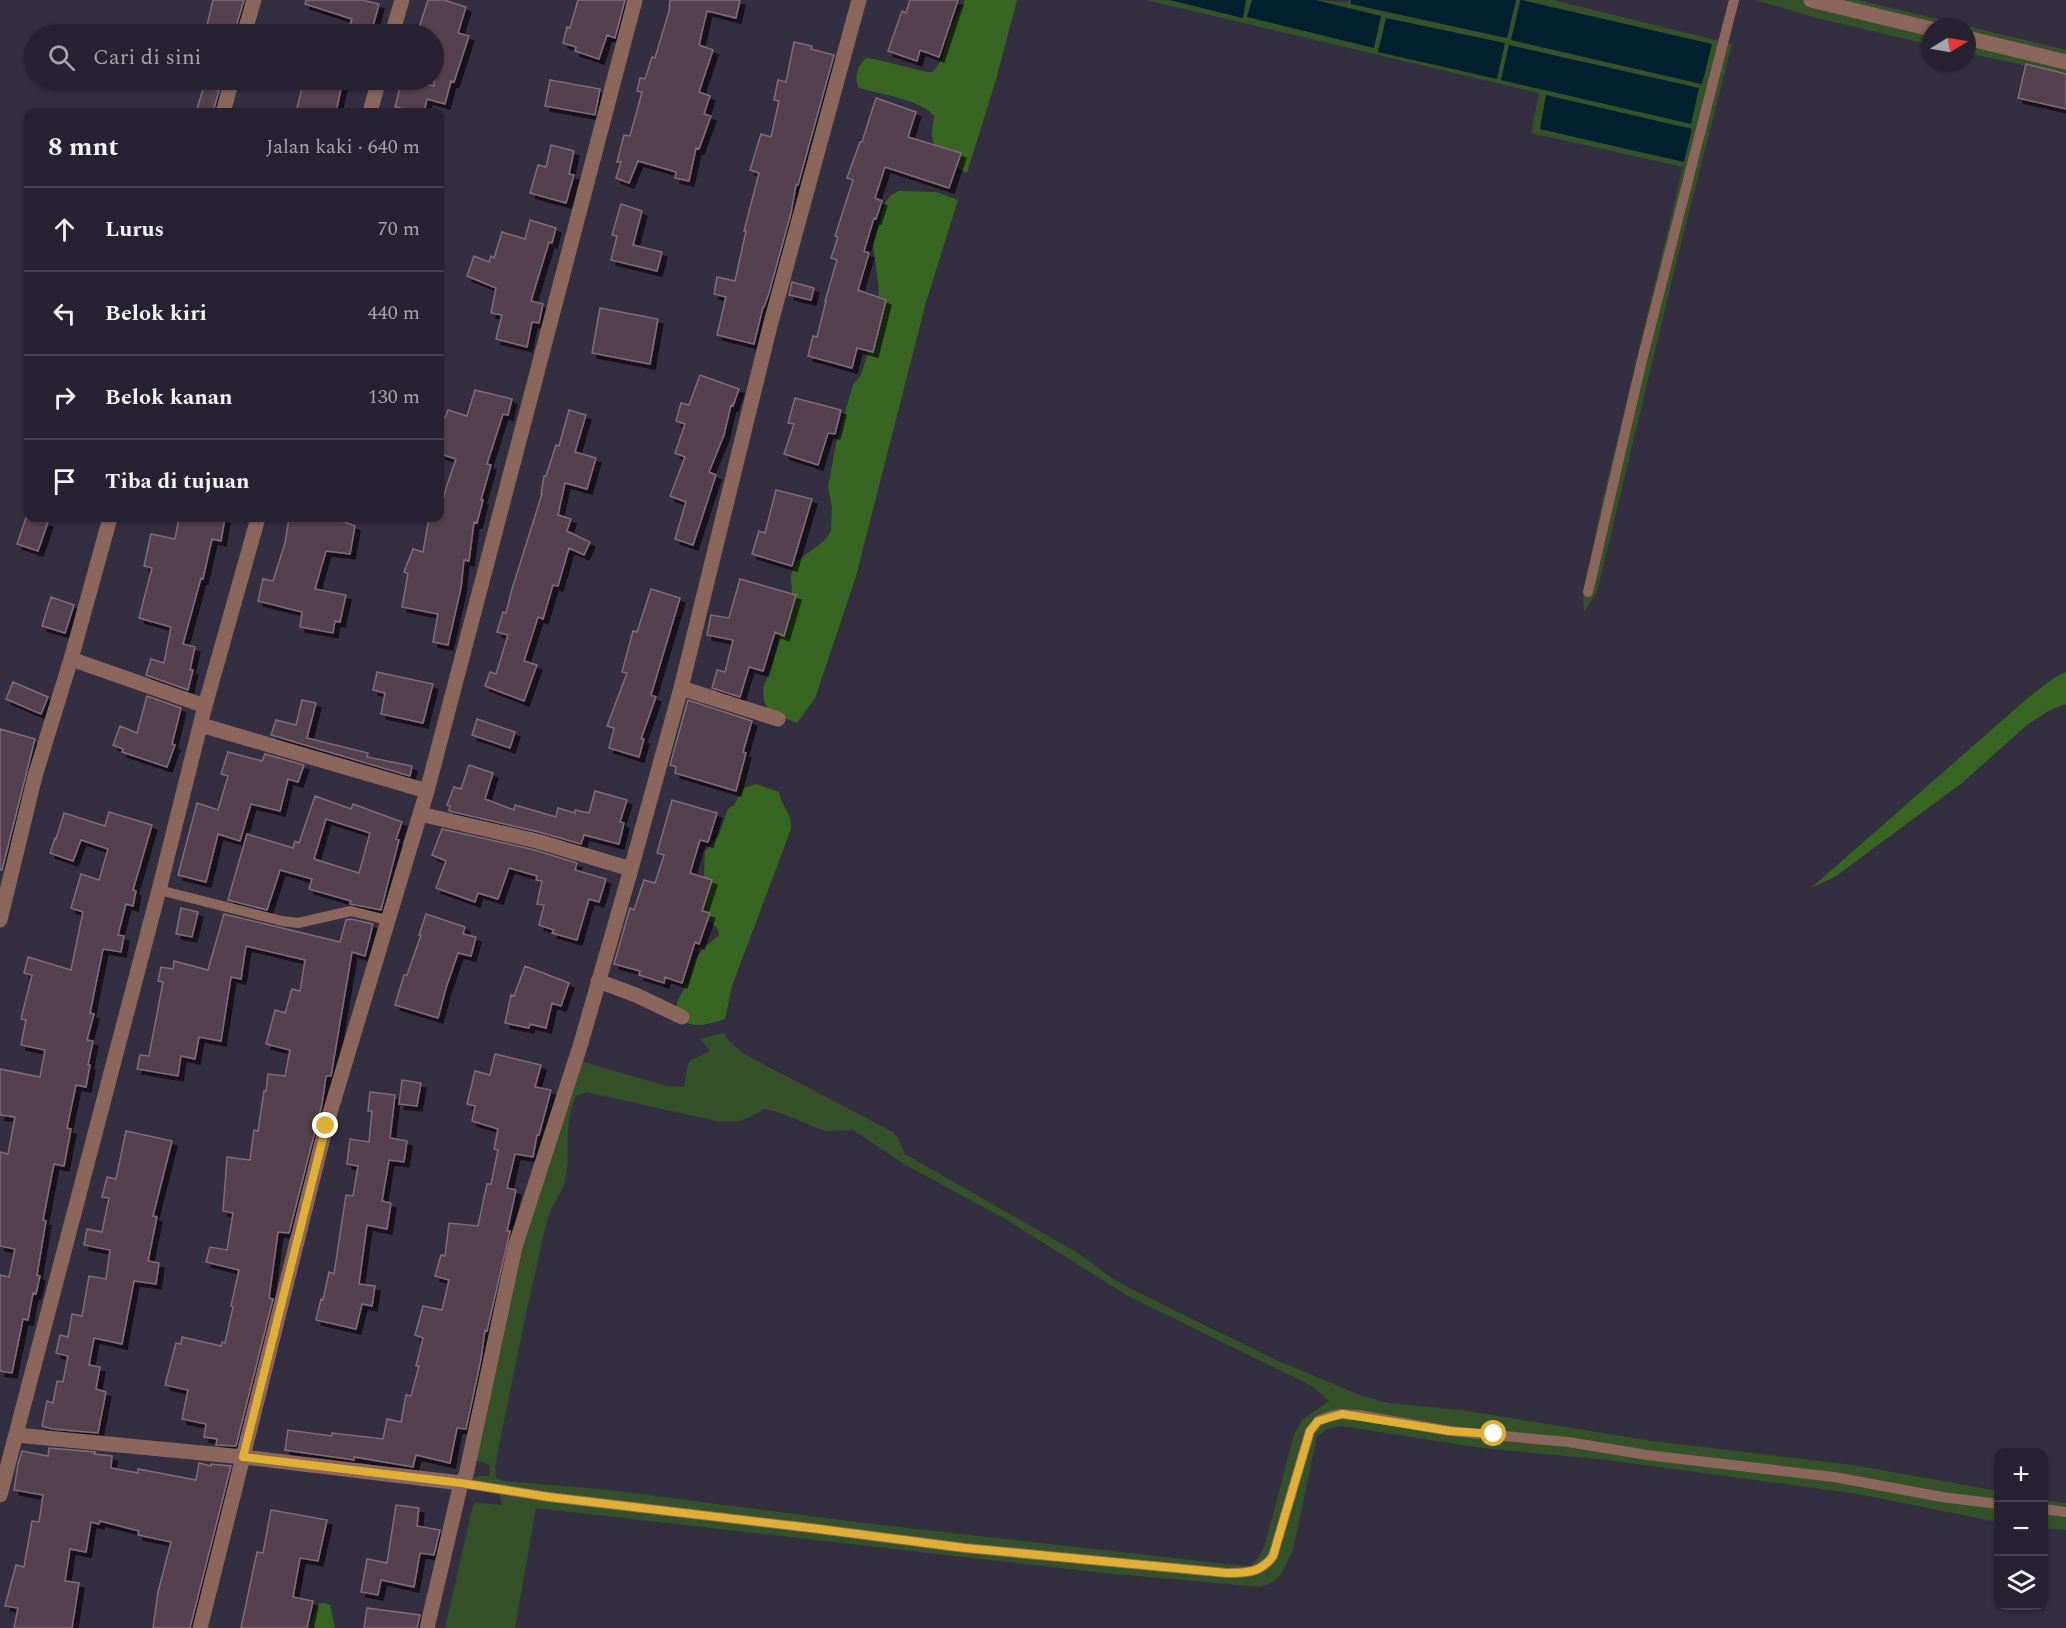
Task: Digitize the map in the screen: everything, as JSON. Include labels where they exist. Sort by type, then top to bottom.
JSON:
[{"type":"street","points":[[247,24],[254,0]]},
{"type":"street","points":[[395,24],[402,0]]},
{"type":"street","points":[[200,1628],[326,1126],[427,791],[635,0]]},
{"type":"street","points":[[427,1628],[461,1483],[466,1475],[515,1247],[580,1043],[681,688],[770,326],[859,0]]},
{"type":"street","points":[[1811,0],[1922,27]]},
{"type":"street","points":[[1976,40],[2066,63]]},
{"type":"street","points":[[224,108],[229,90]]},
{"type":"street","points":[[371,108],[376,90]]},
{"type":"street","points":[[0,920],[35,776],[71,659],[109,522]]},
{"type":"street","points":[[0,1495],[205,706],[257,522]]},
{"type":"street","points":[[71,659],[205,706]]},
{"type":"street","points":[[681,688],[778,719]]},
{"type":"street","points":[[201,724],[427,791]]},
{"type":"street","points":[[420,814],[537,841],[631,869]]},
{"type":"street","points":[[598,981],[636,995],[682,1017]]},
{"type":"street","points":[[16,1435],[243,1457],[461,1483]]},
{"type":"lane","points":[[1588,592],[1642,360],[1734,0]]},
{"type":"lane","points":[[159,890],[282,921],[298,923],[351,911],[387,920]]},
{"type":"lane","points":[[461,1483],[549,1497],[965,1548],[1246,1573],[1258,1570],[1273,1556],[1310,1431],[1318,1421],[1342,1414],[1450,1431],[1568,1442],[1647,1455],[1834,1477],[1942,1497],[1994,1504]]},
{"type":"lane","points":[[2048,1510],[2066,1512]]},
{"type":"green space","points":[[965,0],[1017,0],[997,76],[967,173],[940,154],[936,148],[932,134],[934,116],[929,111],[911,102],[859,88],[856,80],[859,68],[866,58],[933,72],[941,61],[951,28]]},
{"type":"green space","points":[[1146,0],[1170,0],[1242,18],[1246,0],[1252,0],[1247,17],[1381,16],[1315,0],[1346,2],[1351,0],[1351,4],[1507,38],[1516,0],[1520,0],[1511,40],[1701,84],[1711,44],[1521,0],[1553,0],[1732,44],[1678,255],[1597,592],[1584,612],[1583,599],[1601,507],[1683,167],[1531,133],[1539,93]],"holes":[[[1509,46],[1698,88],[1691,123],[1501,80]],[[1546,96],[1691,129],[1684,162],[1540,129]]]},
{"type":"green space","points":[[1755,0],[1858,0],[1933,18],[1922,18],[1922,43],[1813,17]]},
{"type":"green space","points":[[1976,28],[2066,50],[2066,74],[1976,55]]},
{"type":"green space","points":[[899,191],[936,192],[958,200],[926,302],[855,580],[815,698],[797,723],[769,712],[764,701],[763,688],[772,666],[781,628],[792,601],[793,568],[797,561],[824,541],[831,531],[832,507],[828,487],[836,444],[853,385],[861,375],[871,343],[879,292],[873,243],[885,203],[891,195]]},
{"type":"green space","points":[[2066,672],[2066,704],[2050,710],[2027,725],[1962,783],[1836,876],[1811,888],[2029,697],[2055,677]]},
{"type":"green space","points":[[756,784],[779,792],[790,819],[791,829],[732,986],[725,1019],[708,1024],[686,1023],[680,1020],[676,1011],[677,1002],[690,978],[695,960],[703,949],[719,935],[717,928],[695,908],[696,888],[704,875],[705,852],[719,835],[728,809],[734,805],[744,788]]},
{"type":"green space","points":[[724,1033],[728,1040],[744,1054],[893,1132],[905,1154],[1078,1253],[1113,1279],[1276,1360],[1360,1395],[1388,1403],[1461,1410],[1652,1441],[1853,1465],[1994,1490],[1994,1521],[1858,1494],[1608,1460],[1482,1448],[1341,1426],[1327,1429],[1317,1437],[1293,1550],[1280,1576],[1261,1587],[1104,1573],[536,1508],[515,1628],[445,1628],[473,1505],[476,1503],[502,1505],[499,1494],[461,1483],[479,1476],[489,1476],[490,1465],[476,1460],[512,1271],[583,1062],[667,1086],[684,1087],[688,1064],[691,1060],[710,1051],[700,1039]],"holes":[[[586,1092],[716,1121],[742,1120],[764,1109],[775,1111],[825,1131],[853,1130],[904,1164],[1007,1220],[1128,1296],[1312,1386],[1329,1401],[1302,1420],[1294,1434],[1265,1545],[1258,1558],[1251,1566],[1236,1565],[873,1524],[600,1489],[503,1481],[496,1478],[495,1466],[542,1241],[549,1214],[565,1181],[569,1119],[576,1096]]]},
{"type":"green space","points":[[2048,1501],[2066,1503],[2066,1530],[2048,1528]]},
{"type":"green space","points":[[318,1604],[330,1605],[335,1628],[298,1628],[310,1625]]},
{"type":"water","points":[[1170,0],[1246,0],[1243,18]]},
{"type":"water","points":[[1252,0],[1315,0],[1381,16],[1374,48],[1247,17]]},
{"type":"water","points":[[1351,0],[1516,0],[1507,38],[1351,4]]},
{"type":"water","points":[[1521,0],[1712,44],[1702,84],[1511,40]]},
{"type":"water","points":[[1386,18],[1505,43],[1497,79],[1378,52]]},
{"type":"water","points":[[1509,45],[1699,88],[1691,124],[1501,80]]},
{"type":"water","points":[[1546,95],[1692,129],[1684,162],[1540,129]]},
{"type":"building","points":[[213,0],[244,0],[237,24],[207,24]]},
{"type":"building","points":[[306,0],[362,0],[379,4],[374,24],[350,24],[352,19],[305,4]]},
{"type":"building","points":[[428,0],[444,0],[466,7],[458,33],[469,36],[454,82],[451,81],[445,104],[427,99],[425,108],[395,107],[399,90],[444,90],[444,24],[420,24]]},
{"type":"building","points":[[578,0],[625,0],[615,38],[607,35],[599,59],[575,51],[576,47],[563,43]]},
{"type":"building","points":[[670,0],[740,0],[736,18],[707,11],[699,45],[713,50],[699,92],[710,96],[704,114],[711,116],[699,149],[696,148],[689,181],[675,178],[676,172],[638,161],[629,183],[616,178],[621,162],[617,162],[624,135],[630,136],[642,92],[637,91],[640,78],[645,79],[652,57],[655,58]]},
{"type":"building","points":[[910,0],[958,0],[939,57],[920,50],[917,61],[888,51],[902,11],[906,13]]},
{"type":"building","points":[[794,42],[834,55],[798,185],[796,185],[791,213],[754,344],[717,335],[726,297],[714,294],[717,277],[735,281],[746,231],[744,231],[759,173],[750,170],[761,134],[771,137],[779,101],[774,100],[778,80],[786,82]]},
{"type":"building","points":[[2026,64],[2066,74],[2066,109],[2018,98]]},
{"type":"building","points":[[550,80],[600,89],[595,115],[545,106]]},
{"type":"building","points":[[203,90],[219,91],[214,108],[197,108]]},
{"type":"building","points":[[302,90],[341,90],[337,108],[297,108]]},
{"type":"building","points":[[876,98],[916,112],[908,137],[961,153],[949,188],[885,167],[875,198],[882,201],[864,251],[869,253],[858,290],[886,300],[873,352],[857,348],[852,368],[808,356],[813,336],[817,337],[837,260],[831,258],[838,237],[835,236],[853,180],[847,178],[860,142],[862,142]]},
{"type":"building","points":[[551,145],[574,151],[569,174],[574,175],[566,203],[530,193],[538,165],[546,167]]},
{"type":"building","points":[[621,204],[642,211],[633,245],[662,252],[657,271],[611,260],[617,236],[612,235]]},
{"type":"building","points":[[530,220],[556,228],[552,243],[549,242],[531,301],[543,304],[539,323],[532,322],[527,347],[496,339],[502,315],[491,313],[496,288],[467,276],[474,256],[489,262],[491,256],[494,258],[502,232],[525,239]]},
{"type":"building","points":[[792,282],[814,288],[811,300],[789,295]]},
{"type":"building","points":[[600,308],[658,319],[650,364],[592,353]]},
{"type":"building","points":[[700,375],[739,389],[733,406],[731,405],[724,435],[709,472],[716,475],[693,545],[675,539],[686,502],[670,496],[685,457],[675,453],[685,424],[676,421],[681,403],[689,405]]},
{"type":"building","points":[[475,390],[512,399],[508,415],[503,414],[487,464],[491,465],[477,523],[474,522],[469,561],[464,560],[461,588],[448,645],[433,642],[438,614],[402,607],[408,574],[404,572],[413,549],[423,552],[428,522],[444,522],[445,491],[456,459],[444,455],[444,417],[448,410],[467,416]]},
{"type":"building","points":[[795,398],[841,410],[835,434],[828,433],[818,465],[784,454],[794,424],[788,423]]},
{"type":"building","points":[[569,410],[586,415],[575,452],[596,458],[587,489],[565,483],[558,515],[571,519],[567,531],[590,542],[584,555],[569,548],[558,586],[553,585],[543,619],[538,617],[524,661],[537,665],[524,701],[485,686],[490,672],[496,674],[508,635],[497,632],[503,612],[506,613],[542,494],[544,476],[546,476],[556,445],[559,446]]},
{"type":"building","points":[[776,490],[812,499],[792,566],[752,554],[759,531],[765,533]]},
{"type":"building","points":[[25,522],[48,522],[38,551],[17,544]]},
{"type":"building","points":[[178,522],[224,522],[221,541],[212,539],[203,579],[201,578],[183,644],[195,647],[188,690],[146,675],[151,659],[164,663],[171,627],[139,618],[152,568],[144,566],[151,534],[175,539]]},
{"type":"building","points":[[288,522],[345,522],[355,526],[350,554],[326,551],[315,589],[346,595],[340,622],[335,621],[333,633],[300,627],[302,612],[258,601],[263,579],[273,581],[285,543]]},
{"type":"building","points":[[740,579],[796,595],[784,636],[775,632],[763,671],[749,667],[740,697],[712,688],[717,670],[725,672],[733,640],[707,635],[711,615],[729,618]]},
{"type":"building","points":[[651,589],[680,598],[651,695],[656,697],[641,739],[644,739],[639,757],[609,748],[614,728],[607,726],[627,673],[622,672],[633,631],[637,632]]},
{"type":"building","points":[[51,597],[74,605],[65,633],[42,626]]},
{"type":"building","points":[[377,672],[433,684],[423,723],[381,714],[385,693],[373,690]]},
{"type":"building","points":[[13,682],[48,697],[41,714],[6,699]]},
{"type":"building","points":[[147,696],[181,708],[172,744],[175,745],[167,767],[122,752],[123,749],[113,745],[120,726],[137,733]]},
{"type":"building","points":[[302,700],[316,703],[307,738],[368,753],[367,757],[412,766],[410,776],[271,735],[276,720],[296,725]]},
{"type":"building","points":[[688,700],[752,721],[743,752],[746,753],[736,791],[675,773],[676,767],[670,765]]},
{"type":"building","points":[[477,719],[515,732],[510,748],[472,735]]},
{"type":"building","points":[[0,729],[35,739],[2,870],[0,870]]},
{"type":"building","points":[[228,752],[262,761],[265,754],[304,765],[298,782],[288,779],[280,811],[251,804],[240,841],[218,834],[206,882],[178,875],[197,803],[218,810],[228,776],[221,774]]},
{"type":"building","points":[[469,765],[493,773],[485,799],[514,810],[515,805],[556,817],[558,808],[575,813],[575,810],[589,813],[595,791],[627,800],[620,822],[624,823],[619,844],[584,835],[581,844],[449,811],[450,806],[447,805],[454,787],[461,789]]},
{"type":"building","points":[[315,796],[351,809],[353,804],[402,822],[396,839],[399,840],[381,910],[350,904],[351,901],[309,889],[312,879],[280,870],[267,910],[228,900],[247,834],[293,848],[295,841],[299,843]],"holes":[[[326,819],[370,833],[359,873],[314,859]]]},
{"type":"building","points":[[672,800],[717,813],[708,842],[700,840],[690,873],[712,880],[702,911],[710,913],[699,944],[695,942],[682,983],[665,977],[664,983],[639,975],[640,971],[614,964],[630,908],[634,910],[644,880],[655,883],[664,855],[657,853]]},
{"type":"building","points":[[109,812],[152,825],[133,890],[136,891],[133,906],[126,904],[118,935],[124,936],[121,952],[103,949],[90,1013],[94,1014],[87,1040],[93,1041],[86,1087],[76,1085],[67,1128],[71,1129],[64,1166],[54,1164],[43,1220],[46,1221],[36,1294],[33,1293],[28,1320],[23,1319],[12,1373],[0,1371],[0,1275],[9,1277],[15,1249],[0,1246],[0,1152],[8,1154],[15,1117],[0,1115],[0,1069],[40,1077],[45,1050],[21,1045],[26,1020],[21,1019],[32,975],[24,973],[28,957],[71,970],[83,912],[71,908],[81,874],[99,880],[108,849],[81,840],[73,861],[50,853],[64,813],[105,826]]},
{"type":"building","points":[[442,829],[535,850],[577,863],[575,870],[606,879],[599,902],[589,899],[577,940],[552,933],[554,930],[539,925],[544,905],[537,904],[542,881],[536,880],[537,876],[509,868],[498,899],[478,893],[475,902],[436,888],[446,861],[432,855]]},
{"type":"building","points":[[181,908],[198,912],[192,937],[176,934]]},
{"type":"building","points":[[224,914],[340,942],[346,920],[373,924],[365,956],[352,952],[331,1076],[326,1076],[322,1104],[289,1233],[278,1232],[269,1298],[273,1299],[236,1446],[216,1445],[217,1439],[204,1437],[206,1424],[182,1419],[188,1390],[165,1385],[176,1343],[181,1344],[182,1337],[221,1346],[222,1342],[225,1343],[239,1270],[206,1262],[210,1247],[227,1250],[233,1213],[223,1211],[227,1157],[250,1160],[254,1130],[258,1131],[268,1074],[285,1076],[290,1050],[266,1044],[275,1010],[285,1013],[292,989],[300,991],[305,960],[246,946],[241,979],[231,977],[221,1041],[199,1037],[195,1059],[181,1056],[178,1076],[137,1069],[140,1055],[149,1056],[163,982],[158,981],[161,967],[173,969],[174,961],[208,970]]},
{"type":"building","points":[[426,914],[465,927],[463,934],[476,937],[471,956],[458,953],[438,1018],[395,1005],[404,975],[407,975],[421,935],[419,935]]},
{"type":"building","points":[[525,966],[569,983],[561,1006],[552,1003],[546,1028],[530,1024],[529,1028],[505,1023],[511,995],[514,996]]},
{"type":"building","points":[[495,1054],[541,1065],[535,1087],[551,1090],[539,1135],[537,1135],[533,1157],[515,1154],[507,1188],[516,1190],[507,1231],[510,1231],[487,1331],[485,1330],[466,1429],[457,1428],[450,1463],[416,1455],[413,1467],[354,1457],[354,1460],[285,1450],[288,1430],[332,1436],[332,1433],[383,1439],[387,1419],[401,1422],[406,1395],[411,1396],[419,1366],[416,1366],[423,1338],[415,1335],[423,1306],[442,1310],[449,1280],[435,1276],[441,1255],[445,1256],[449,1223],[478,1226],[487,1184],[491,1184],[498,1150],[494,1149],[498,1129],[472,1121],[475,1106],[467,1104],[475,1071],[490,1075]]},
{"type":"building","points":[[402,1080],[421,1083],[417,1106],[399,1104]]},
{"type":"building","points":[[370,1092],[395,1095],[390,1138],[407,1141],[404,1162],[389,1160],[382,1201],[391,1203],[387,1229],[367,1225],[359,1284],[375,1286],[372,1306],[362,1304],[356,1329],[316,1320],[329,1272],[334,1274],[346,1195],[353,1196],[358,1166],[347,1164],[350,1139],[369,1142],[372,1111],[368,1111]]},
{"type":"building","points":[[126,1131],[172,1141],[153,1216],[157,1217],[148,1261],[159,1263],[156,1284],[134,1281],[122,1344],[94,1338],[89,1365],[100,1367],[96,1389],[106,1392],[98,1433],[52,1429],[42,1426],[47,1401],[53,1403],[57,1381],[63,1382],[68,1356],[56,1353],[60,1335],[68,1337],[72,1314],[82,1316],[89,1276],[106,1279],[110,1250],[84,1245],[87,1229],[102,1232],[109,1198],[102,1197],[107,1177],[116,1179]]},
{"type":"building","points":[[49,1448],[95,1452],[94,1454],[112,1456],[111,1468],[138,1473],[138,1469],[196,1480],[199,1463],[211,1466],[211,1464],[231,1466],[190,1628],[153,1628],[158,1592],[171,1542],[138,1535],[139,1531],[100,1521],[99,1524],[91,1522],[86,1552],[70,1549],[65,1581],[79,1583],[72,1628],[14,1628],[18,1608],[5,1606],[16,1565],[24,1567],[32,1521],[39,1522],[43,1495],[14,1490],[18,1464],[22,1451],[48,1456]]},
{"type":"building","points":[[396,1505],[419,1508],[417,1526],[440,1530],[434,1555],[420,1553],[414,1587],[381,1580],[378,1595],[361,1592],[367,1559],[387,1563]]},
{"type":"building","points":[[271,1510],[327,1520],[318,1561],[300,1558],[293,1597],[313,1601],[307,1628],[241,1628],[257,1552],[263,1553]]},
{"type":"building","points":[[367,1608],[420,1615],[417,1628],[364,1628]]},
{"type":"route","points":[[326,1126],[243,1457],[965,1548],[1246,1573],[1258,1570],[1273,1556],[1310,1431],[1318,1421],[1342,1414],[1359,1415],[1450,1431],[1494,1434]]}]
